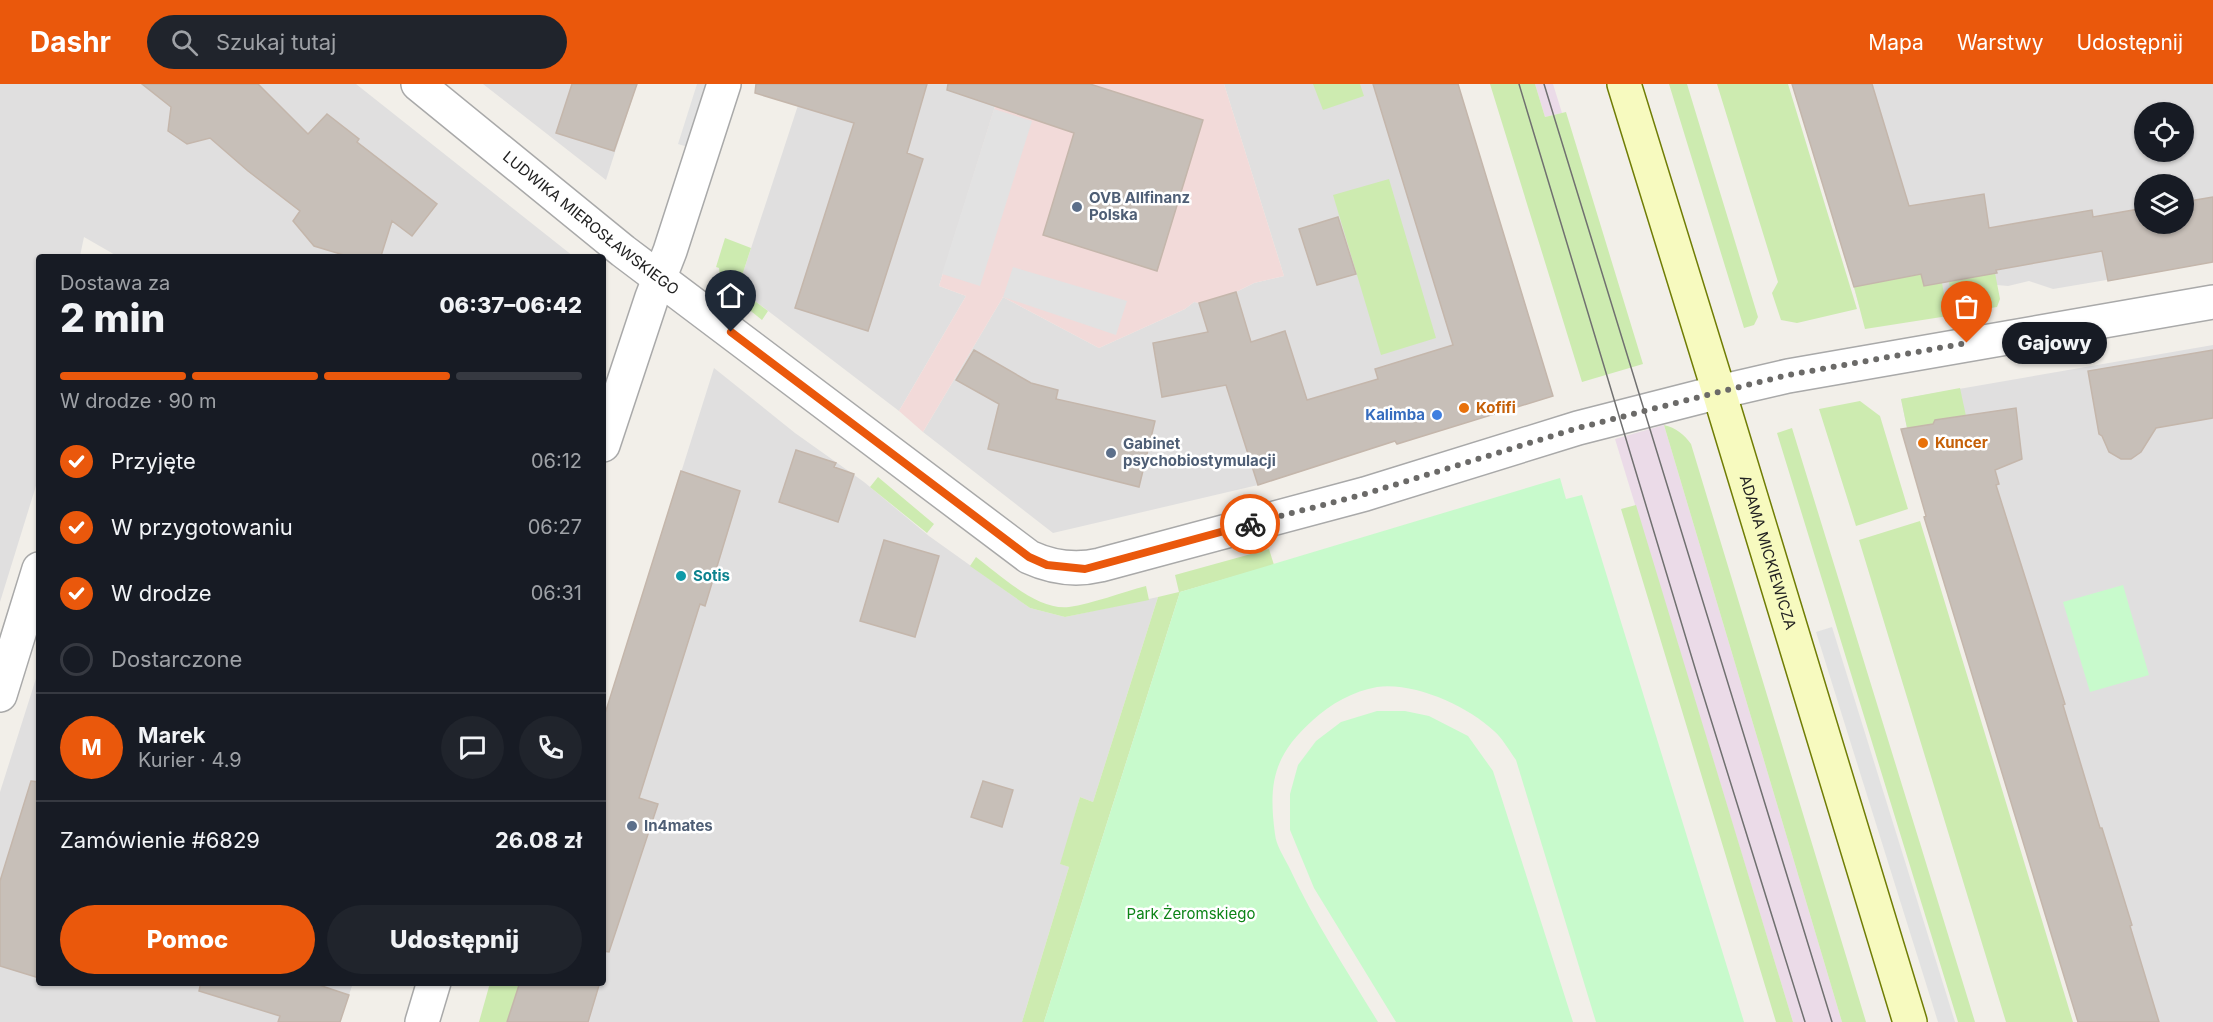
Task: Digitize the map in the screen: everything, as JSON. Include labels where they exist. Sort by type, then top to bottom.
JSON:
[{"type":"main road","name":"ADAMA MICKIEWICZA","points":[[1624,84],[1910,1022]]},
{"type":"street","name":"LUDWIKA MIEROSŁAWSKIEGO","points":[[418,84],[623,251],[1029,557],[1047,565],[1064,568],[1085,569],[1365,494],[1578,428],[1788,375],[2213,302]]},
{"type":"street","points":[[606,436],[659,277],[670,251],[724,84]]},
{"type":"street","points":[[0,695],[36,579]]},
{"type":"street","points":[[422,1022],[433,986]]},
{"type":"shaded area","points":[[0,84],[356,84],[570,254],[114,254],[84,237],[80,254],[36,254],[36,486],[0,602]]},
{"type":"shaded area","points":[[483,84],[637,84],[606,180]]},
{"type":"shaded area","points":[[697,84],[711,84],[691,148],[678,144]]},
{"type":"shaded area","points":[[805,84],[1002,84],[939,286],[966,296],[899,411],[738,288]]},
{"type":"shaded area","points":[[1002,84],[1224,84],[1284,276],[1254,283],[1236,292],[1199,303],[1194,302],[1185,309],[1099,348],[1003,297],[923,432],[899,411],[966,296],[939,286]]},
{"type":"shaded area","points":[[1224,84],[1458,84],[1553,396],[1397,444],[1395,441],[1258,485],[1053,533],[923,432],[1003,297],[1099,348],[1185,309],[1194,302],[1200,303],[1236,292],[1254,283],[1284,276]]},
{"type":"shaded area","points":[[1535,84],[1553,84],[1562,113],[1545,117]]},
{"type":"shaded area","points":[[1792,84],[2213,84],[2213,262],[2053,289],[2029,281],[2008,286],[1997,285],[1991,300],[1864,321]]},
{"type":"shaded area","points":[[994,109],[1032,121],[980,286],[942,274]]},
{"type":"shaded area","points":[[1013,267],[1127,301],[1116,335],[1003,297]]},
{"type":"shaded area","points":[[2213,345],[2213,1022],[2078,1022],[1901,429],[1907,428],[1901,399]]},
{"type":"shaded area","points":[[714,368],[795,433],[864,482],[929,536],[1030,608],[1065,617],[1158,597],[1093,802],[1080,797],[1061,864],[1069,867],[1022,1022],[507,1022],[519,986],[606,986],[606,710]]},
{"type":"shaded area","points":[[1664,425],[1842,1022],[1793,1022],[1615,439]]},
{"type":"shaded area","points":[[1832,627],[1955,1022],[1938,1022],[1816,632]]},
{"type":"shaded area","points":[[36,678],[36,986],[352,986],[340,1022],[0,1022],[0,792]]},
{"type":"green space","points":[[1313,84],[1360,84],[1364,96],[1323,110]]},
{"type":"green space","points":[[1490,84],[1535,84],[1545,117],[1566,112],[1643,364],[1582,382]]},
{"type":"green space","points":[[1669,84],[1687,84],[1758,317],[1754,325],[1744,328]]},
{"type":"green space","points":[[1717,84],[1788,84],[1857,309],[1797,323],[1781,320],[1772,293],[1778,282]]},
{"type":"green space","points":[[1389,179],[1436,338],[1381,355],[1333,195]]},
{"type":"green space","points":[[725,238],[751,248],[738,288],[768,311],[762,320],[721,287],[719,268],[716,267]]},
{"type":"green space","points":[[1995,273],[2000,299],[1997,307],[1955,314],[1949,282]]},
{"type":"green space","points":[[1921,274],[1924,286],[1942,283],[1948,316],[1865,329],[1854,287]]},
{"type":"green space","points":[[1960,388],[1966,416],[1935,420],[1933,424],[1907,428],[1901,399]]},
{"type":"green space","points":[[1860,401],[1880,416],[1908,509],[1856,526],[1819,409]]},
{"type":"green space","points":[[1664,425],[1679,432],[1691,444],[1866,1022],[1842,1022]]},
{"type":"green space","points":[[1792,428],[1975,1022],[1958,1022],[1777,433]]},
{"type":"green space","points":[[878,477],[934,524],[927,533],[870,487]]},
{"type":"green space","name":"Park Żeromskiego","points":[[1560,478],[1566,499],[1582,495],[1744,1022],[1596,1022],[1516,760],[1497,734],[1470,713],[1424,692],[1392,686],[1377,687],[1351,695],[1313,720],[1290,745],[1282,758],[1272,799],[1275,834],[1280,851],[1320,926],[1378,1022],[1044,1022],[1180,592]]},
{"type":"green space","points":[[1636,505],[1793,1022],[1776,1022],[1621,509]]},
{"type":"green space","points":[[1920,521],[2073,1022],[2006,1022],[1859,540]]},
{"type":"green space","points":[[1269,549],[1274,565],[1180,592],[1044,1022],[1022,1022],[1069,867],[1060,864],[1080,797],[1093,802],[1158,597],[1179,592],[1175,575]]},
{"type":"green space","points":[[976,557],[1032,598],[1057,607],[1087,603],[1146,586],[1149,600],[1065,617],[1030,608],[970,566]]},
{"type":"green space","points":[[2123,585],[2149,675],[2090,692],[2063,602]]},
{"type":"green space","points":[[1377,711],[1405,711],[1429,716],[1468,736],[1493,771],[1573,1022],[1396,1022],[1314,888],[1290,830],[1290,794],[1298,765],[1316,741],[1341,722]]},
{"type":"green space","points":[[489,986],[519,986],[507,1022],[479,1022]]},
{"type":"building","points":[[142,84],[258,84],[308,134],[327,114],[359,139],[357,142],[437,204],[412,236],[392,221],[382,254],[340,254],[314,246],[293,221],[300,211],[210,138],[187,144],[168,131],[171,107]]},
{"type":"building","points":[[572,84],[637,84],[614,151],[556,133]]},
{"type":"building","points":[[756,84],[927,84],[907,153],[923,159],[868,331],[795,308],[854,123],[755,93]]},
{"type":"building","points":[[948,84],[1090,84],[1203,120],[1157,271],[1043,235],[1074,133],[947,90]]},
{"type":"building","points":[[1373,84],[1458,84],[1553,396],[1397,444],[1395,441],[1258,485],[1226,385],[1162,397],[1153,343],[1208,332],[1199,303],[1236,292],[1251,342],[1285,331],[1307,400],[1378,379],[1375,369],[1453,345]]},
{"type":"building","points":[[1792,84],[1872,84],[1909,206],[1984,194],[1989,228],[2092,210],[2093,217],[2134,210],[2134,234],[2194,234],[2194,200],[2213,197],[2213,262],[2108,281],[2102,251],[1996,270],[1997,273],[1924,286],[1921,274],[1854,287]]},
{"type":"building","points":[[1338,217],[1356,274],[1317,285],[1299,229]]},
{"type":"building","points":[[974,350],[1031,383],[1058,390],[1056,399],[1155,421],[1139,487],[988,449],[999,404],[956,380]]},
{"type":"building","points":[[2213,350],[2213,418],[2156,428],[2141,452],[2131,459],[2121,459],[2109,452],[2099,434],[2088,371]]},
{"type":"building","points":[[2016,408],[2022,459],[1995,470],[1999,484],[1996,485],[2065,704],[2063,705],[2132,925],[2130,926],[2159,1022],[2078,1022],[1924,517],[1926,516],[1901,429],[1933,424],[1935,420]]},
{"type":"building","points":[[796,450],[836,463],[834,467],[854,474],[838,522],[779,502]]},
{"type":"building","points":[[681,471],[740,491],[705,606],[700,604],[639,798],[658,804],[609,952],[606,952],[606,710]]},
{"type":"building","points":[[884,540],[939,556],[915,637],[860,621]]},
{"type":"building","points":[[31,781],[36,782],[36,977],[0,966],[0,881]]},
{"type":"building","points":[[983,781],[1013,790],[1002,827],[971,817]]},
{"type":"building","points":[[200,986],[322,986],[349,995],[340,1022],[278,1022],[280,1016],[199,991]]},
{"type":"building","points":[[519,986],[599,986],[588,1022],[507,1022]]},
{"type":"tram line","points":[[1519,84],[1698,678],[1805,1022]]},
{"type":"tram line","points":[[1544,84],[1832,1022]]},
{"type":"way so far","points":[[1250,524],[1365,494],[1578,428],[1719,392],[1788,375],[1967,343]]},
{"type":"place","name":"OVB Allfinanz Polska","points":[[1077,207]]},
{"type":"place","name":"Gajowy","points":[[1967,343]]},
{"type":"place","name":"Kofifi","points":[[1464,408]]},
{"type":"place","name":"Kalimba","points":[[1437,415]]},
{"type":"place","name":"Kuncer","points":[[1923,443]]},
{"type":"place","name":"Gabinet psychobiostymulacji","points":[[1111,453]]},
{"type":"place","name":"Sotis","points":[[681,576]]},
{"type":"place","name":"In4mates","points":[[632,826]]},
{"type":"route","points":[[731,332],[1029,557],[1047,565],[1085,569],[1250,524]]}]
